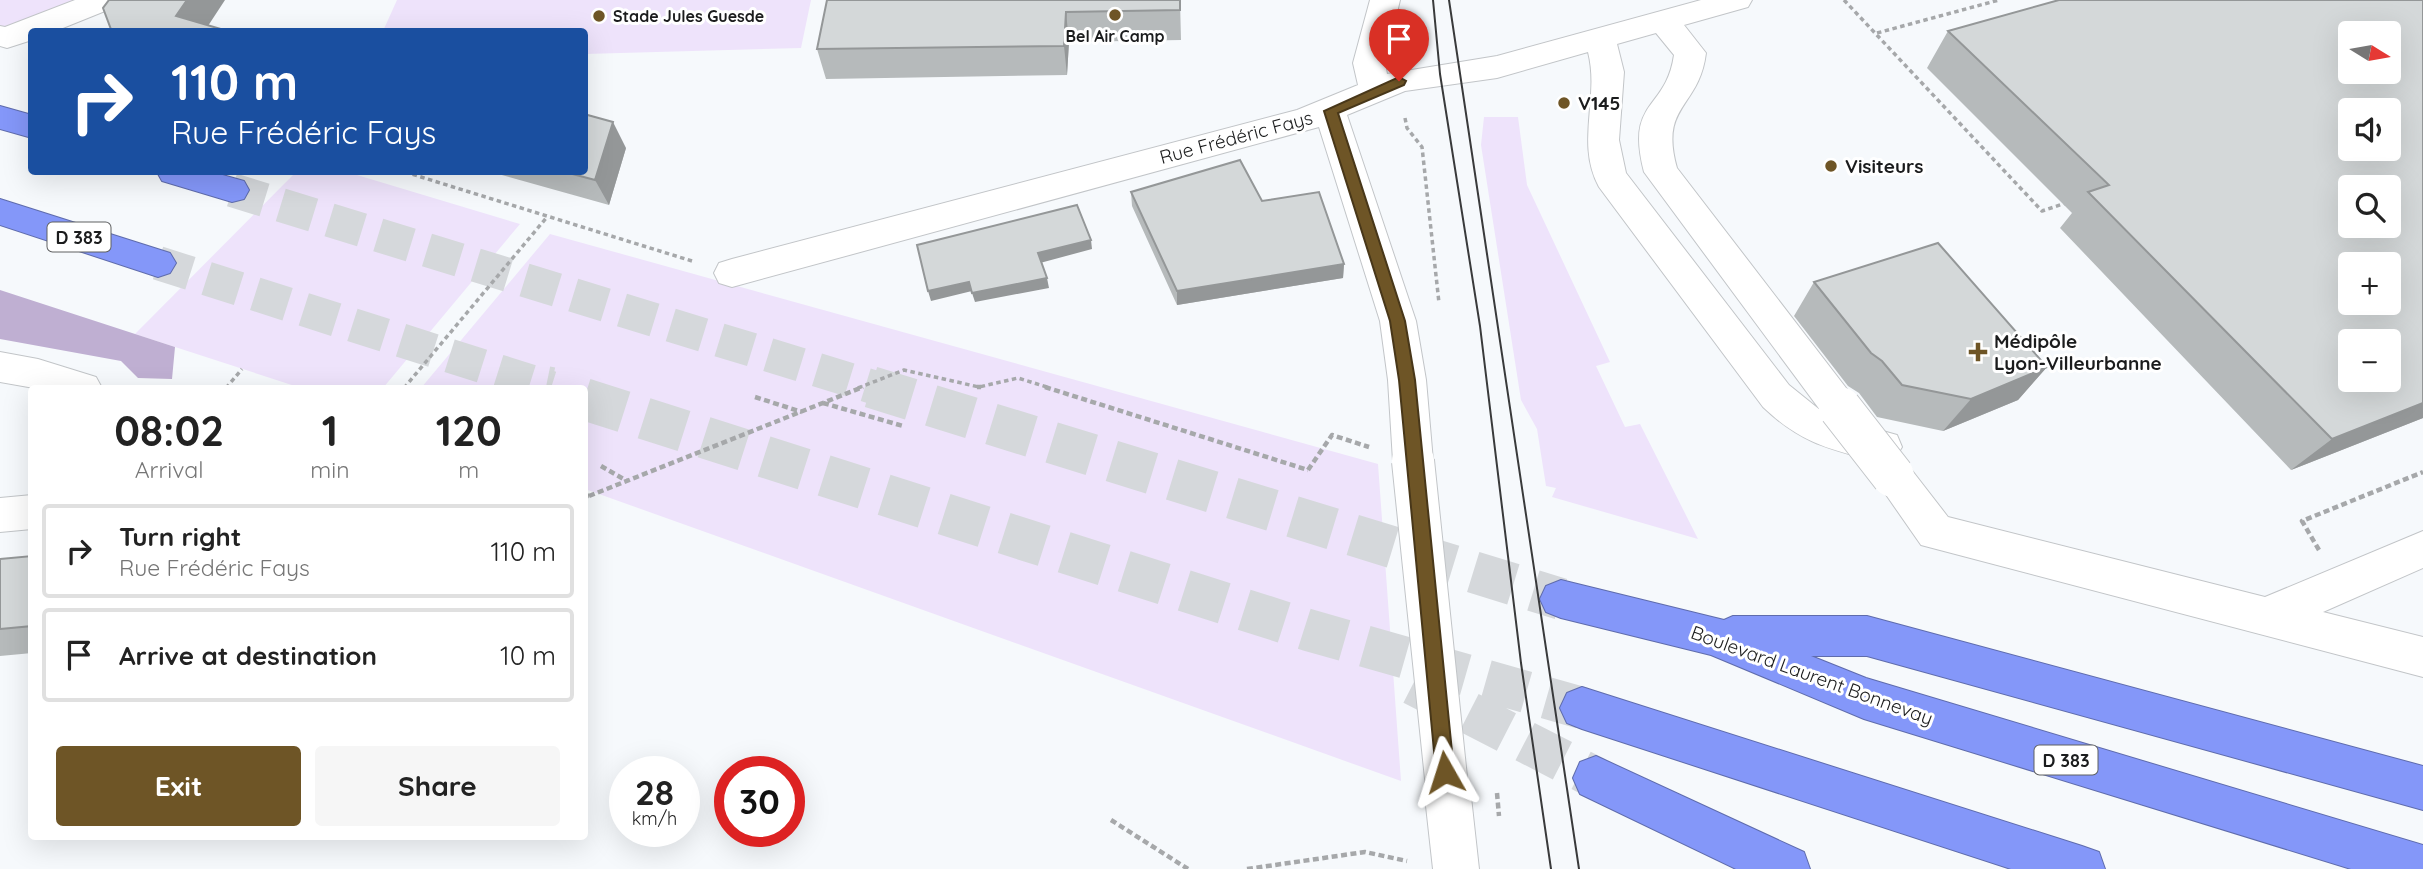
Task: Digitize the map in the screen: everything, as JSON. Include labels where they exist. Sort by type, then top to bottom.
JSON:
[{"type":"highway","points":[[0,117],[28,126]]},
{"type":"highway","points":[[184,175],[232,190]]},
{"type":"highway","name":"D 383","points":[[0,212],[158,263]]},
{"type":"highway","name":"Boulevard Laurent Bonnevay","points":[[1561,599],[1714,636],[1864,698],[2423,868]]},
{"type":"highway","points":[[1714,636],[1867,636],[2423,788]]},
{"type":"highway","points":[[1582,708],[2082,869]]},
{"type":"highway","points":[[1596,778],[1787,869]]},
{"type":"street","points":[[33,28],[104,0]]},
{"type":"street","points":[[1376,92],[1369,63],[1385,0]]},
{"type":"street","name":"Rue Frédéric Fays","points":[[732,273],[1330,111],[1399,81],[1497,67],[1737,0]]},
{"type":"street","points":[[1662,20],[1690,52],[1690,60],[1689,75],[1655,118],[1652,148],[1661,172],[1840,408],[1897,463],[1935,532],[2423,657]]},
{"type":"street","points":[[0,36],[7,38],[28,30]]},
{"type":"street","points":[[1600,39],[1608,76],[1602,148],[1611,178],[1776,396],[1801,419],[1897,463]]},
{"type":"street","points":[[1330,111],[1398,321],[1407,380],[1448,797],[1436,866]]},
{"type":"street","points":[[0,367],[73,385]]},
{"type":"street","points":[[0,515],[28,512]]},
{"type":"street","points":[[2266,617],[2423,549]]},
{"type":"path","points":[[1844,0],[2042,211],[2073,201]]},
{"type":"path","points":[[1877,33],[1999,0]]},
{"type":"path","points":[[1405,117],[1407,128],[1422,147],[1440,310]]},
{"type":"path","points":[[414,175],[732,273]]},
{"type":"path","points":[[407,385],[547,217]]},
{"type":"path","points":[[229,385],[242,369]]},
{"type":"path","points":[[588,495],[904,370],[979,387],[1017,378],[1308,470],[1332,435],[1413,461]]},
{"type":"path","points":[[755,397],[802,412]]},
{"type":"path","points":[[823,403],[903,426]]},
{"type":"path","points":[[601,466],[626,481]]},
{"type":"path","points":[[1111,821],[1188,869]]},
{"type":"path","points":[[1247,869],[1365,852],[1436,866]]},
{"type":"shaded area","points":[[0,0],[83,0],[14,31],[0,27]]},
{"type":"shaded area","name":"Stade Jules Guesde","points":[[397,0],[811,0],[801,48],[588,54],[588,28],[384,28]]},
{"type":"shaded area","points":[[1484,117],[1518,117],[1527,185],[1610,362],[1596,366],[1625,427],[1640,424],[1698,539],[1552,497],[1556,488],[1546,486],[1537,429],[1521,400],[1481,145]]},
{"type":"shaded area","points":[[293,175],[357,175],[520,224],[386,385],[292,385],[135,334]]},
{"type":"shaded area","points":[[550,234],[1378,464],[1401,781],[588,490],[588,385],[424,385]]},
{"type":"shaded area","points":[[0,290],[175,347],[172,379],[138,378],[121,361],[0,339]]},
{"type":"building","points":[[109,0],[187,0],[176,16],[217,28],[110,28],[103,8]]},
{"type":"building","points":[[827,0],[1180,0],[1180,10],[1066,12],[1064,46],[817,49]]},
{"type":"building","points":[[2059,0],[2423,0],[2423,403],[2332,439],[2088,192],[2109,185],[1948,31]]},
{"type":"building","points":[[588,115],[613,122],[595,180],[576,175],[588,175]]},
{"type":"building","points":[[1240,160],[1262,201],[1319,192],[1344,264],[1177,291],[1131,192]]},
{"type":"building","points":[[1077,205],[1091,240],[1038,253],[1047,278],[972,293],[969,282],[928,291],[917,245]]},
{"type":"building","points":[[1938,243],[2047,367],[1971,399],[1902,385],[1882,361],[1871,353],[1814,282]]},
{"type":"building","points":[[28,556],[28,626],[0,629],[0,559]]},
{"type":"tunnel","points":[[232,190],[876,388]]},
{"type":"tunnel","points":[[158,263],[542,385]]},
{"type":"tunnel","points":[[871,387],[1561,599]]},
{"type":"tunnel","points":[[588,400],[1308,630],[1582,708]]},
{"type":"tunnel","points":[[1413,684],[1596,778]]},
{"type":"tram line","points":[[1433,0],[1440,74],[1480,326],[1521,663],[1551,869]]},
{"type":"tram line","points":[[1449,0],[1579,869]]},
{"type":"place","name":"Bel Air Camp","points":[[1115,15]]},
{"type":"place","name":"Stade Jules Guesde","points":[[599,16]]},
{"type":"place","name":"V145","points":[[1564,103]]},
{"type":"place","name":"Visiteurs","points":[[1831,166]]},
{"type":"place","name":"Médipôle Lyon-Villeurbanne","points":[[1978,352]]},
{"type":"route","points":[[1399,81],[1330,111],[1398,321],[1407,380],[1445,772]]}]
